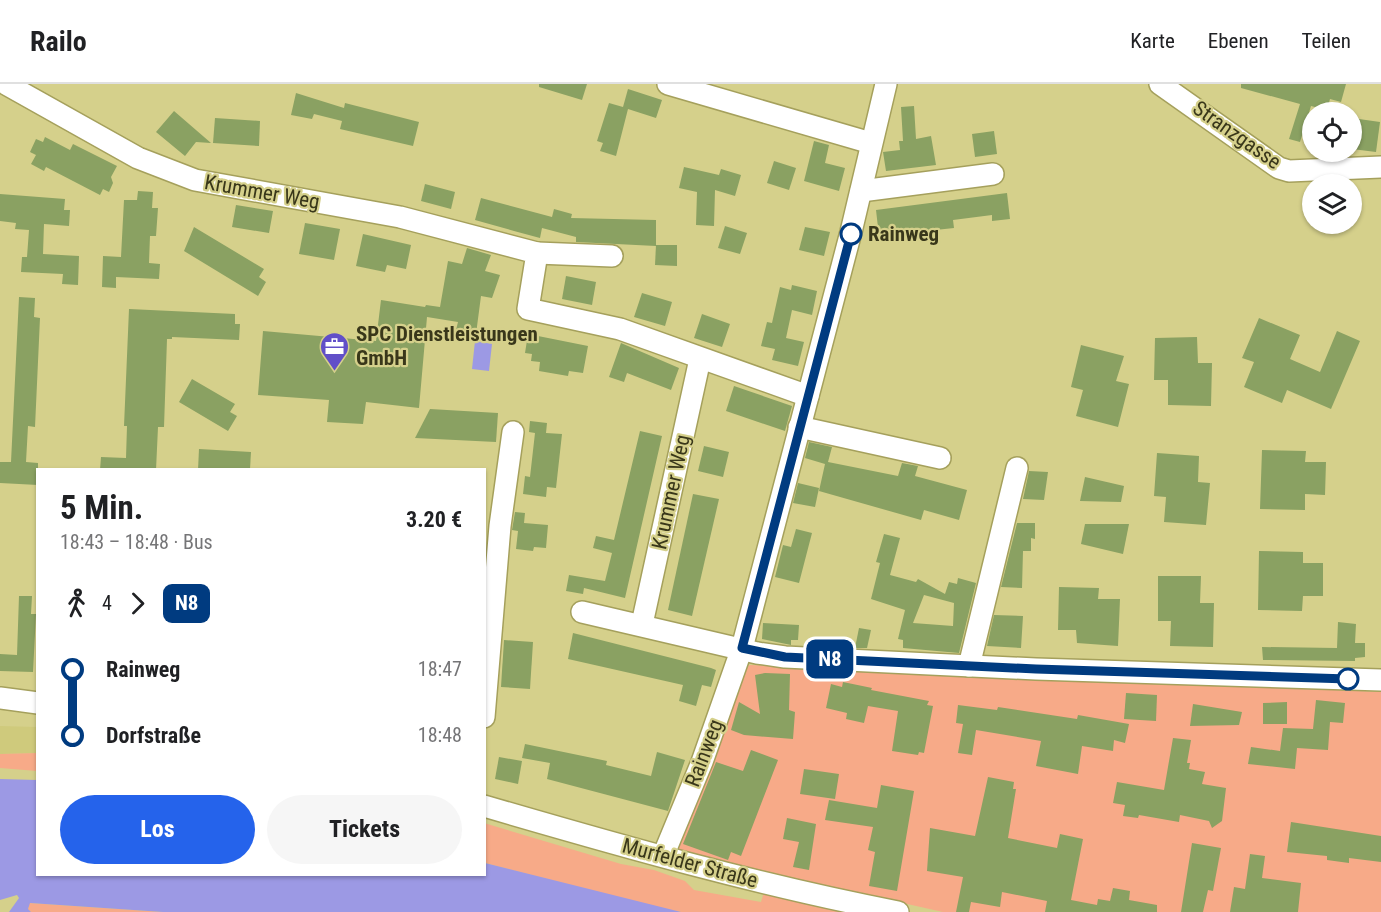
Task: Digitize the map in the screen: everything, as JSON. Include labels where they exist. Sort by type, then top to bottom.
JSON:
[{"type":"street","name":"Krummer Weg","points":[[6,84],[138,158],[195,180],[400,217],[537,253],[612,256]]},
{"type":"street","points":[[668,84],[871,143]]},
{"type":"street","name":"Rainweg","points":[[663,856],[702,762],[742,648],[861,191],[885,84]]},
{"type":"street","name":"Stranzgasse","points":[[1172,87],[1279,168],[1289,171],[1381,167]]},
{"type":"street","points":[[861,191],[993,174]]},
{"type":"street","points":[[537,253],[528,309],[620,330],[808,396]]},
{"type":"street","name":"Krummer Weg","points":[[642,624],[700,359]]},
{"type":"street","points":[[799,427],[940,458]]},
{"type":"street","points":[[486,693],[500,526],[513,432]]},
{"type":"street","points":[[969,666],[1017,468]]},
{"type":"street","points":[[582,612],[785,657],[969,666],[1381,680]]},
{"type":"street","points":[[0,698],[36,703]]},
{"type":"street","name":"Murfelder Straße","points":[[486,807],[663,856],[830,899],[898,912]]},
{"type":"shaded area","points":[[475,341],[492,344],[489,371],[472,369]]},
{"type":"shaded area","points":[[750,665],[1381,692],[1381,912],[943,912],[675,852],[743,668]]},
{"type":"shaded area","points":[[0,726],[36,727],[36,753],[0,754]]},
{"type":"shaded area","points":[[36,753],[36,771],[0,768],[0,754]]},
{"type":"shaded area","points":[[0,779],[36,780],[36,876],[486,876],[486,863],[681,912],[163,912],[30,903],[28,909],[31,912],[9,912],[19,898],[17,895],[0,900]]},
{"type":"shaded area","points":[[486,824],[621,864],[654,870],[685,881],[694,890],[761,902],[764,892],[870,912],[681,912],[486,863]]},
{"type":"shaded area","points":[[29,903],[163,912],[31,912],[28,910]]},
{"type":"building","points":[[539,84],[587,84],[582,100],[539,87]]},
{"type":"building","points":[[1241,84],[1346,84],[1341,102],[1330,99],[1329,102],[1302,102],[1300,142],[1289,139],[1300,104],[1241,88]]},
{"type":"building","points":[[628,89],[662,100],[656,118],[628,109],[616,156],[600,151],[603,143],[597,141],[609,103],[623,107]]},
{"type":"building","points":[[296,93],[344,108],[345,103],[419,122],[413,146],[340,129],[342,121],[314,114],[312,119],[291,115]]},
{"type":"building","points":[[914,106],[916,139],[931,136],[936,165],[886,171],[883,152],[900,150],[899,141],[903,141],[901,107]]},
{"type":"building","points":[[174,111],[211,143],[196,142],[185,156],[156,132]]},
{"type":"building","points":[[215,118],[260,121],[259,146],[213,143]]},
{"type":"building","points":[[1362,119],[1380,122],[1376,152],[1362,150]]},
{"type":"building","points":[[994,131],[997,154],[975,157],[972,134]]},
{"type":"building","points":[[45,137],[70,150],[73,144],[117,166],[111,177],[113,183],[109,192],[103,189],[100,195],[46,167],[44,171],[31,164],[36,155],[30,152],[36,139],[43,142]]},
{"type":"building","points":[[814,141],[829,145],[825,163],[845,168],[839,191],[804,181]]},
{"type":"building","points":[[774,161],[796,168],[789,190],[767,183]]},
{"type":"building","points":[[684,167],[719,175],[721,169],[741,175],[735,196],[715,190],[714,226],[696,225],[697,192],[679,188]]},
{"type":"building","points":[[425,184],[455,192],[451,209],[421,201]]},
{"type":"building","points":[[138,191],[153,192],[152,208],[158,208],[156,236],[150,236],[149,263],[160,264],[159,279],[116,277],[116,288],[102,287],[103,256],[121,257],[124,200],[137,200]]},
{"type":"building","points":[[1007,193],[1010,219],[992,221],[992,215],[953,220],[954,228],[879,236],[876,210]]},
{"type":"building","points":[[0,194],[65,199],[64,210],[70,210],[69,226],[44,224],[43,254],[79,256],[78,285],[62,284],[63,274],[21,272],[22,257],[27,257],[29,230],[15,229],[16,223],[0,221]]},
{"type":"building","points":[[481,198],[552,217],[554,209],[572,214],[571,218],[656,220],[656,246],[576,242],[576,237],[542,228],[540,238],[514,231],[475,220]]},
{"type":"building","points":[[236,205],[273,211],[269,233],[232,227]]},
{"type":"building","points":[[305,223],[340,229],[334,260],[299,254]]},
{"type":"building","points":[[725,226],[747,233],[740,254],[718,248]]},
{"type":"building","points":[[194,227],[264,269],[259,277],[266,282],[258,296],[184,251]]},
{"type":"building","points":[[805,227],[830,232],[824,256],[799,250]]},
{"type":"building","points":[[363,234],[411,245],[406,269],[387,265],[385,272],[356,266]]},
{"type":"building","points":[[656,245],[677,245],[677,266],[655,265]]},
{"type":"building","points":[[467,248],[491,255],[485,271],[500,275],[492,298],[481,296],[476,334],[456,330],[458,322],[427,317],[419,408],[366,402],[363,424],[327,422],[329,400],[258,395],[263,331],[376,341],[381,300],[440,307],[448,261],[462,264]]},
{"type":"building","points":[[566,276],[596,282],[592,305],[562,299]]},
{"type":"building","points":[[792,285],[817,291],[812,315],[792,310],[786,338],[804,342],[798,366],[772,360],[775,349],[761,346],[767,322],[772,323],[780,287],[791,290]]},
{"type":"building","points":[[642,293],[672,302],[665,326],[634,317]]},
{"type":"building","points":[[19,297],[35,298],[34,317],[40,318],[35,427],[28,426],[26,462],[38,463],[36,485],[0,483],[0,462],[11,462]]},
{"type":"building","points":[[129,309],[235,314],[235,324],[240,324],[239,340],[172,337],[172,339],[167,339],[164,427],[158,427],[156,468],[100,468],[101,457],[126,458],[127,426],[124,426]]},
{"type":"building","points":[[702,314],[730,324],[722,347],[694,338]]},
{"type":"building","points":[[1259,318],[1300,335],[1290,359],[1320,372],[1337,331],[1360,341],[1331,409],[1287,390],[1282,403],[1244,387],[1254,362],[1242,358]]},
{"type":"building","points":[[528,334],[588,346],[583,373],[569,371],[568,376],[539,371],[540,362],[531,361],[532,354],[525,353]]},
{"type":"building","points":[[1197,337],[1198,363],[1212,363],[1211,406],[1168,405],[1168,380],[1154,380],[1155,338]]},
{"type":"building","points":[[621,343],[679,368],[671,390],[627,373],[624,382],[609,377]]},
{"type":"building","points":[[1081,345],[1124,356],[1116,381],[1129,384],[1118,427],[1076,416],[1083,390],[1071,387]]},
{"type":"building","points":[[192,379],[235,404],[230,412],[237,416],[228,431],[179,402]]},
{"type":"building","points":[[734,386],[792,406],[785,431],[726,411]]},
{"type":"building","points":[[430,409],[498,413],[496,442],[415,438]]},
{"type":"building","points":[[530,421],[547,423],[546,433],[562,434],[556,488],[547,487],[546,497],[523,494],[525,476],[530,477],[535,433],[529,432]]},
{"type":"building","points":[[640,431],[662,436],[625,598],[584,588],[583,594],[566,591],[569,575],[605,581],[612,553],[593,548],[596,536],[614,540]]},
{"type":"building","points":[[809,442],[832,447],[828,462],[898,476],[902,463],[918,466],[915,476],[967,490],[959,520],[924,510],[921,520],[819,491],[825,464],[805,458]]},
{"type":"building","points":[[704,446],[729,452],[723,477],[698,471]]},
{"type":"building","points":[[199,449],[251,452],[250,468],[198,468]]},
{"type":"building","points":[[1262,450],[1306,451],[1305,462],[1326,462],[1325,495],[1305,494],[1305,510],[1260,509]]},
{"type":"building","points":[[1157,453],[1199,456],[1198,482],[1210,483],[1206,525],[1164,522],[1166,497],[1154,496]]},
{"type":"building","points":[[1029,471],[1048,472],[1044,500],[1023,499]]},
{"type":"building","points":[[1085,477],[1124,486],[1121,502],[1080,501]]},
{"type":"building","points":[[798,483],[819,488],[815,507],[793,503]]},
{"type":"building","points":[[693,494],[719,499],[692,616],[668,610]]},
{"type":"building","points":[[515,512],[525,513],[524,523],[548,525],[546,548],[534,547],[533,551],[516,549],[518,531],[512,530]]},
{"type":"building","points":[[1017,523],[1035,523],[1035,539],[1031,538],[1031,551],[1023,551],[1022,588],[1001,587]]},
{"type":"building","points":[[1085,524],[1129,524],[1123,554],[1081,544]]},
{"type":"building","points":[[796,529],[812,533],[799,583],[775,577],[783,545],[791,547]]},
{"type":"building","points":[[884,534],[900,538],[890,575],[916,582],[918,579],[945,594],[949,582],[957,584],[958,578],[976,583],[959,653],[903,648],[903,640],[898,639],[905,610],[871,599],[880,563],[876,562]],"holes":[[[924,595],[954,603],[953,626],[913,623]]]},
{"type":"building","points":[[1259,551],[1303,552],[1303,563],[1323,563],[1323,596],[1303,596],[1302,611],[1258,610]]},
{"type":"building","points":[[1158,576],[1201,576],[1200,603],[1214,603],[1213,647],[1170,646],[1171,621],[1158,621]]},
{"type":"building","points":[[1059,587],[1099,588],[1098,599],[1120,599],[1118,646],[1077,643],[1076,630],[1058,630]]},
{"type":"building","points":[[19,596],[32,596],[31,614],[36,614],[33,672],[0,671],[0,654],[17,655]]},
{"type":"building","points":[[994,615],[1023,616],[1021,648],[987,646]]},
{"type":"building","points":[[1338,622],[1356,624],[1355,643],[1365,643],[1365,657],[1355,658],[1355,661],[1263,660],[1262,647],[1337,648]]},
{"type":"building","points":[[763,623],[799,625],[798,640],[791,640],[791,645],[762,639]]},
{"type":"building","points":[[859,628],[871,630],[867,648],[855,648]]},
{"type":"building","points":[[573,633],[711,668],[716,670],[711,687],[702,685],[696,706],[679,701],[683,685],[568,659]]},
{"type":"building","points":[[504,640],[533,642],[530,689],[501,687]]},
{"type":"building","points":[[790,674],[789,710],[795,712],[793,739],[744,735],[731,730],[739,702],[760,714],[755,675]]},
{"type":"building","points":[[843,682],[929,701],[927,705],[933,706],[924,753],[919,752],[918,755],[892,751],[898,711],[868,706],[864,723],[846,719],[847,713],[826,708],[831,684],[842,687]]},
{"type":"building","points":[[1126,693],[1157,695],[1156,721],[1124,719]]},
{"type":"building","points":[[1316,700],[1345,703],[1343,723],[1330,722],[1328,750],[1297,748],[1295,769],[1248,764],[1251,747],[1280,751],[1283,728],[1313,729]]},
{"type":"building","points":[[1287,702],[1287,724],[1263,724],[1263,703]]},
{"type":"building","points":[[1193,704],[1242,712],[1239,725],[1190,726]]},
{"type":"building","points":[[958,705],[997,710],[998,707],[1077,719],[1078,715],[1129,724],[1125,743],[1114,740],[1113,751],[1082,746],[1078,774],[1036,766],[1041,741],[976,730],[972,755],[958,753],[963,724],[956,723]]},
{"type":"building","points":[[1173,738],[1191,740],[1187,763],[1190,763],[1189,769],[1205,772],[1202,784],[1226,788],[1222,821],[1212,828],[1209,821],[1180,815],[1179,822],[1139,815],[1138,818],[1123,816],[1125,805],[1113,803],[1117,782],[1164,790]]},
{"type":"building","points":[[525,744],[607,761],[606,765],[651,776],[657,752],[685,760],[668,811],[547,779],[550,763],[522,758]]},
{"type":"building","points":[[751,750],[778,760],[741,856],[731,852],[728,860],[683,844],[716,762],[743,771]]},
{"type":"building","points":[[499,757],[522,761],[518,784],[495,779]]},
{"type":"building","points":[[804,769],[839,774],[835,799],[800,794]]},
{"type":"building","points":[[988,777],[1014,782],[1013,789],[1016,789],[1008,838],[1057,848],[1060,834],[1083,839],[1071,900],[1097,905],[1098,899],[1110,901],[1113,888],[1130,891],[1129,900],[1157,905],[1157,912],[1045,912],[1047,901],[1002,892],[1000,907],[971,902],[969,912],[956,912],[963,877],[927,871],[930,828],[975,836]]},
{"type":"building","points":[[881,785],[914,791],[897,891],[869,886],[875,852],[868,850],[873,827],[825,820],[829,800],[877,808]]},
{"type":"building","points":[[787,818],[816,824],[809,870],[793,867],[799,842],[783,839]]},
{"type":"building","points":[[1291,822],[1381,836],[1381,862],[1349,858],[1349,863],[1327,860],[1327,856],[1287,852]]},
{"type":"building","points":[[1192,843],[1221,848],[1213,891],[1208,890],[1203,912],[1181,912]]},
{"type":"building","points":[[1250,854],[1265,856],[1262,878],[1301,883],[1298,912],[1230,912],[1234,887],[1245,889]]},
{"type":"bus line","name":"N8","points":[[851,234],[742,648],[757,653],[785,657],[1036,669],[1348,679]]},
{"type":"place","name":"Rainweg","points":[[851,234]]},
{"type":"place","name":"SPC Dienstleistungen GmbH","points":[[335,372]]}]
